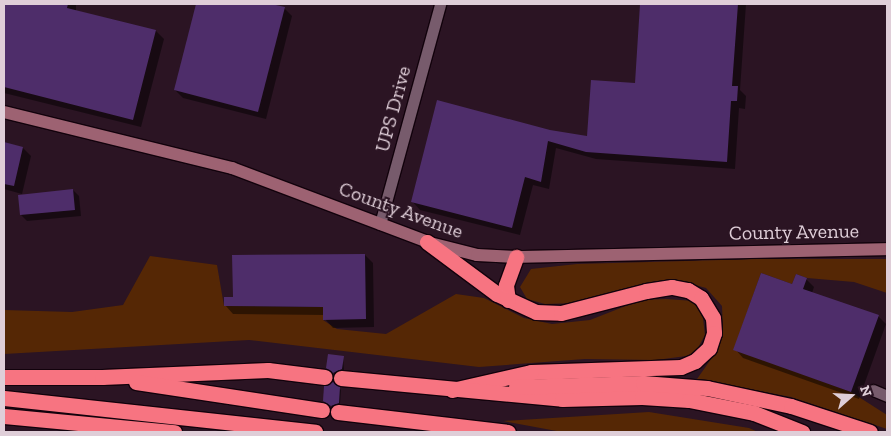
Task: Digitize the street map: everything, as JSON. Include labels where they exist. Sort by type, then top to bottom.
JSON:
[{"type":"highway","points":[[427,242],[453,263],[508,300],[532,311],[552,314],[585,308],[646,291],[680,288],[695,294],[707,304],[713,318],[714,333],[709,348],[695,361],[681,367],[531,372],[452,390]]},
{"type":"highway","points":[[508,300],[506,285],[516,257]]},
{"type":"highway","points":[[4,377],[102,377],[268,370],[325,377]]},
{"type":"highway","points":[[102,377],[322,410]]},
{"type":"highway","points":[[341,378],[562,399],[642,397],[689,400],[738,408],[772,419],[802,432]]},
{"type":"highway","points":[[452,390],[630,383],[698,387],[779,403],[870,432]]},
{"type":"highway","points":[[4,398],[315,432]]},
{"type":"highway","points":[[338,412],[508,432]]},
{"type":"highway","points":[[4,416],[174,432]]},
{"type":"main road","name":"County Avenue","points":[[4,112],[232,168],[427,242],[465,252],[516,257],[887,249]]},
{"type":"street","name":"UPS Drive","points":[[380,224],[440,4]]},
{"type":"street","points":[[873,390],[887,396]]},
{"type":"shaded area","points":[[150,256],[217,265],[224,306],[323,307],[323,320],[337,329],[386,334],[456,294],[484,298],[524,318],[552,324],[590,320],[641,300],[694,301],[703,318],[705,335],[694,355],[656,360],[585,359],[479,367],[249,340],[4,354],[4,310],[72,312],[123,305]]},
{"type":"shaded area","points":[[757,259],[887,259],[887,293],[854,282],[807,278],[796,274],[792,284],[761,273],[734,349],[851,392],[887,415],[887,429],[791,397],[697,379],[716,352],[723,331],[722,306],[706,288],[681,281],[578,303],[545,304],[527,299],[520,287],[531,269],[577,264]]},
{"type":"shaded area","points":[[649,412],[749,428],[758,432],[562,432],[503,421]]},
{"type":"building","points":[[4,4],[68,4],[67,8],[156,30],[133,120],[4,87]]},
{"type":"building","points":[[196,4],[271,4],[285,7],[258,112],[174,90]]},
{"type":"building","points":[[640,4],[738,4],[732,86],[738,86],[737,101],[731,101],[727,162],[586,152],[548,141],[541,182],[525,177],[512,228],[411,202],[437,100],[550,130],[587,136],[591,80],[635,83]]},
{"type":"building","points":[[4,142],[23,147],[14,186],[4,184]]},
{"type":"building","points":[[73,189],[75,210],[20,215],[18,195]]},
{"type":"building","points":[[365,254],[366,319],[323,320],[323,307],[224,306],[224,297],[233,297],[232,255]]},
{"type":"building","points":[[761,273],[792,284],[796,274],[807,278],[803,289],[879,315],[851,392],[733,350]]},
{"type":"building","points":[[328,354],[344,356],[342,369],[333,373],[326,368]]},
{"type":"building","points":[[333,382],[340,387],[339,403],[331,406],[323,401],[324,386]]}]
